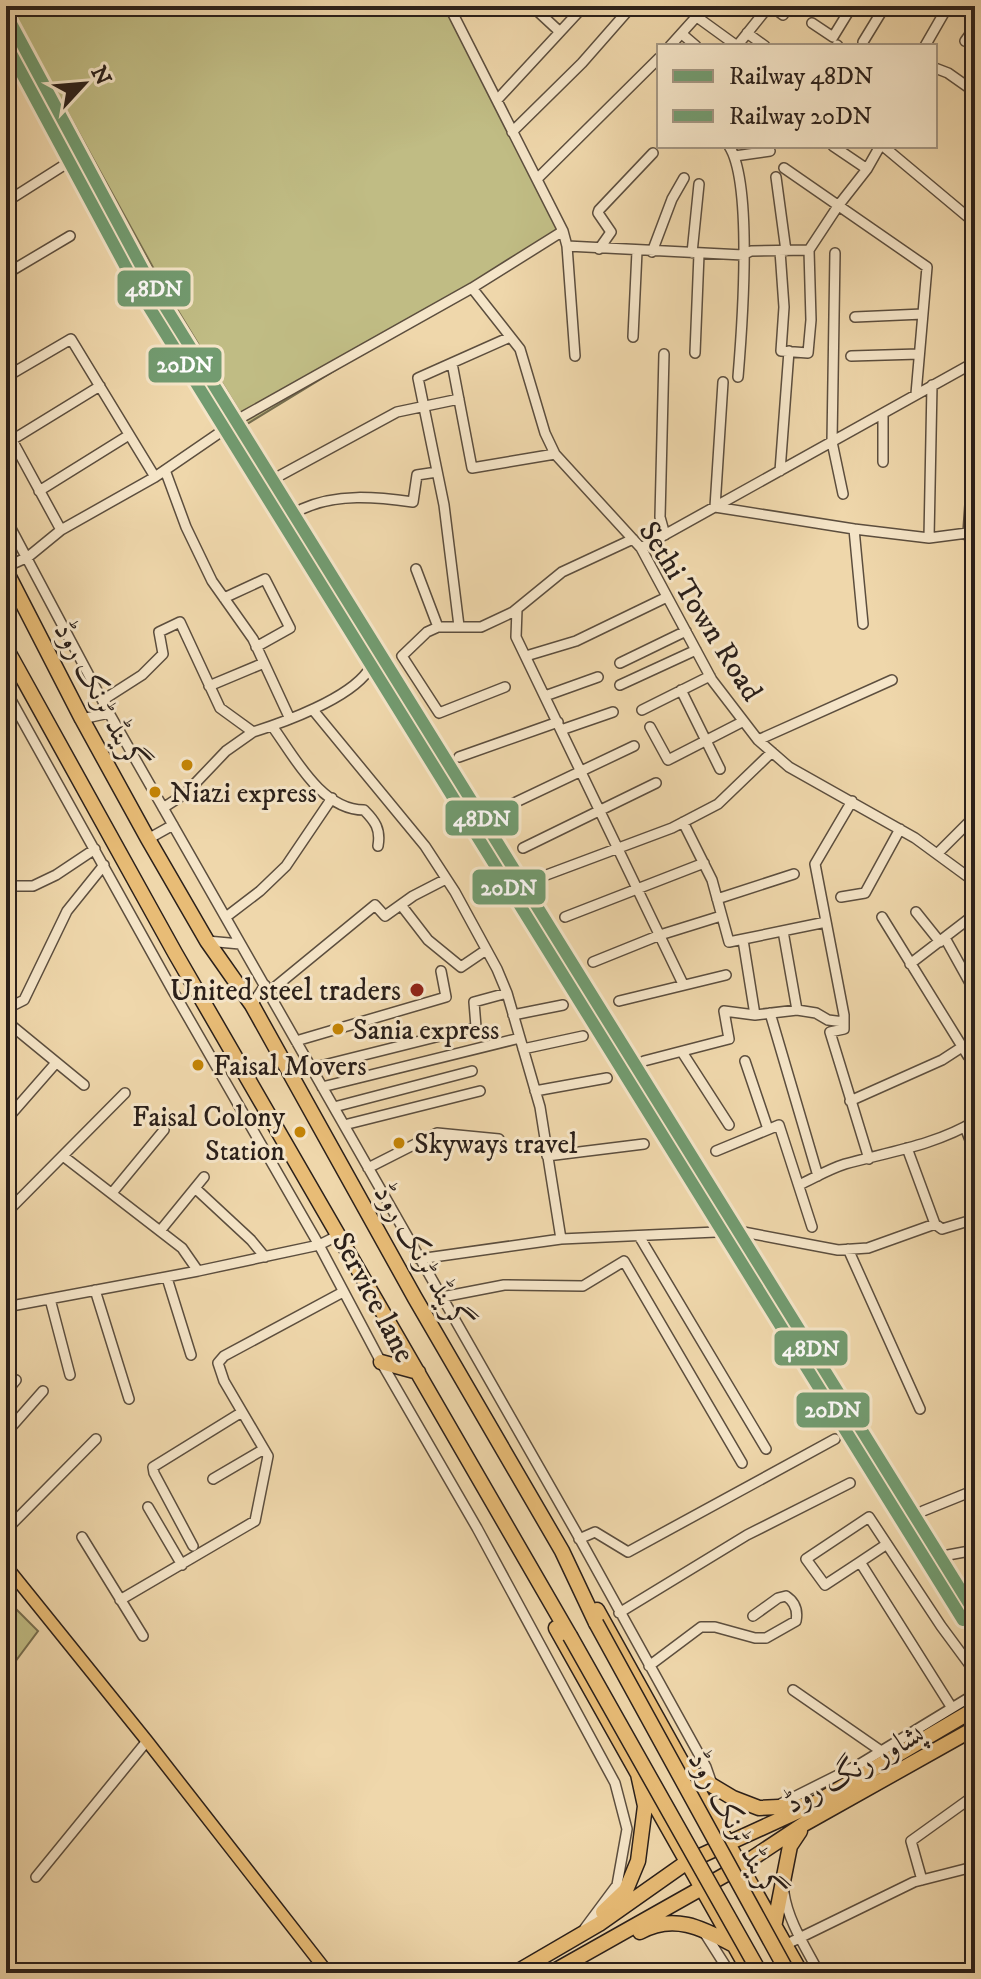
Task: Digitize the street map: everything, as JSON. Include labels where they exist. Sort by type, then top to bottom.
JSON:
[{"type":"highway","name":"گرینڈ ٹرنک روڈ","points":[[6,569],[82,719],[148,839],[207,941],[252,1005],[562,1551],[596,1623],[788,1973]]},
{"type":"highway","name":"گرینڈ ٹرنک روڈ","points":[[6,648],[175,953],[531,1568],[760,1973]]},
{"type":"highway","points":[[381,1362],[418,1372]]},
{"type":"highway","points":[[562,1551],[801,1973]]},
{"type":"highway","points":[[531,1568],[557,1628],[750,1973]]},
{"type":"highway","name":"پشاور رنگ روڈ","points":[[551,1973],[739,1867],[904,1760],[975,1709]]},
{"type":"highway","name":"پشاور رنگ روڈ","points":[[580,1935],[687,1862],[975,1728]]},
{"type":"highway","points":[[686,1770],[747,1804],[772,1808],[812,1805]]},
{"type":"highway","points":[[515,1973],[580,1935],[626,1890],[638,1861],[645,1806],[638,1774]]},
{"type":"highway","points":[[774,1927],[790,1846],[804,1824]]},
{"type":"highway","points":[[588,1950],[615,1943],[664,1923],[701,1927],[733,1944]]},
{"type":"main road","points":[[6,1566],[328,1973]]},
{"type":"street","points":[[449,6],[563,231],[567,246],[575,356]]},
{"type":"street","points":[[532,6],[560,32]]},
{"type":"street","points":[[497,100],[584,6]]},
{"type":"street","points":[[512,132],[582,63],[632,6]]},
{"type":"street","points":[[672,44],[706,6]]},
{"type":"street","points":[[739,44],[770,6],[783,15],[789,6]]},
{"type":"street","points":[[812,23],[833,37],[852,6]]},
{"type":"street","points":[[863,42],[885,6]]},
{"type":"street","points":[[926,44],[948,6]]},
{"type":"street","points":[[697,17],[734,44]]},
{"type":"street","points":[[965,41],[975,27]]},
{"type":"street","points":[[747,33],[762,44]]},
{"type":"street","points":[[682,34],[694,44]]},
{"type":"street","points":[[537,179],[657,60]]},
{"type":"street","points":[[937,69],[975,92]]},
{"type":"street","points":[[730,148],[735,156],[741,202],[743,255],[738,377]]},
{"type":"street","points":[[836,148],[867,169]]},
{"type":"street","points":[[776,177],[783,251],[781,351],[808,353],[811,320],[809,250],[880,148]]},
{"type":"street","points":[[883,148],[975,222]]},
{"type":"street","points":[[735,156],[770,151]]},
{"type":"street","points":[[599,249],[611,232],[599,210],[653,153]]},
{"type":"street","points":[[6,202],[69,162]]},
{"type":"street","points":[[784,168],[927,267],[916,394]]},
{"type":"street","points":[[652,252],[672,199],[684,178]]},
{"type":"street","points":[[695,353],[699,184]]},
{"type":"street","points":[[6,569],[28,557],[61,530],[155,477],[244,416],[472,288],[563,231]]},
{"type":"street","points":[[6,274],[70,236]]},
{"type":"street","points":[[567,246],[743,255],[751,251],[809,250]]},
{"type":"street","points":[[633,337],[637,251]]},
{"type":"street","points":[[835,253],[832,442],[843,494]]},
{"type":"street","name":"Sethi Town Road","points":[[472,288],[520,349],[545,433],[555,454],[641,548],[710,676],[742,722],[789,767],[900,829],[975,882]]},
{"type":"street","points":[[855,317],[923,314]]},
{"type":"street","points":[[459,626],[444,505],[418,378],[510,337]]},
{"type":"street","points":[[6,377],[71,339],[155,477]]},
{"type":"street","points":[[641,548],[973,363],[975,343]]},
{"type":"street","points":[[780,471],[789,351]]},
{"type":"street","points":[[664,354],[660,517],[665,535]]},
{"type":"street","points":[[851,356],[919,354]]},
{"type":"street","points":[[452,363],[472,468],[555,454]]},
{"type":"street","points":[[715,507],[723,382]]},
{"type":"street","points":[[929,538],[932,385]]},
{"type":"street","points":[[12,440],[100,386]]},
{"type":"street","points":[[281,475],[397,412],[459,399]]},
{"type":"street","points":[[883,414],[883,462]]},
{"type":"street","points":[[6,429],[61,530]]},
{"type":"street","points":[[975,433],[972,533],[975,556]]},
{"type":"street","points":[[39,491],[129,435]]},
{"type":"street","points":[[165,470],[186,527],[212,581],[256,647],[290,719]]},
{"type":"street","points":[[302,509],[320,500],[349,498],[413,502],[417,475],[437,472]]},
{"type":"street","points":[[715,507],[929,538],[972,533]]},
{"type":"street","points":[[6,519],[109,713],[579,1539],[706,1767],[713,1787]]},
{"type":"street","points":[[854,529],[863,624]]},
{"type":"street","points":[[505,687],[439,713],[402,656],[427,632],[438,627],[481,627],[517,609],[562,572],[633,539]]},
{"type":"street","points":[[416,569],[438,627]]},
{"type":"street","points":[[224,598],[265,579],[290,628],[256,647]]},
{"type":"street","points":[[526,656],[576,641],[667,597]]},
{"type":"street","points":[[517,609],[516,637],[683,984]]},
{"type":"street","points":[[103,700],[142,675],[163,654],[159,632],[180,622],[220,708],[253,732]]},
{"type":"street","points":[[620,663],[686,631]]},
{"type":"street","points":[[620,685],[696,650]]},
{"type":"street","points":[[209,686],[264,663]]},
{"type":"street","points":[[163,808],[186,793],[226,751],[253,732],[313,710],[361,681],[368,671]]},
{"type":"street","points":[[642,710],[710,676]]},
{"type":"street","points":[[545,696],[598,677]]},
{"type":"street","points":[[758,740],[892,680]]},
{"type":"street","points":[[681,690],[720,769]]},
{"type":"street","name":"Service lane","points":[[6,691],[491,1553],[615,1783],[627,1829],[617,1885],[580,1935]]},
{"type":"street","points":[[313,710],[425,846],[486,950],[507,993],[535,1091],[561,1239]]},
{"type":"street","points":[[459,757],[613,712]]},
{"type":"street","points":[[82,719],[109,713]]},
{"type":"street","points":[[650,727],[668,760],[742,722]]},
{"type":"street","points":[[272,726],[320,791],[350,810],[364,810],[376,823],[380,837],[378,846]]},
{"type":"street","points":[[493,813],[634,746]]},
{"type":"street","points":[[541,877],[618,850],[718,804],[772,752]]},
{"type":"street","points":[[523,848],[656,783]]},
{"type":"street","points":[[226,917],[286,866],[332,798]]},
{"type":"street","points":[[852,801],[815,864],[844,1022],[844,1029],[830,1032],[869,1159]]},
{"type":"street","points":[[937,854],[975,816]]},
{"type":"street","points":[[683,822],[704,863],[729,942],[826,922]]},
{"type":"street","points":[[148,839],[173,825]]},
{"type":"street","points":[[841,897],[865,893],[900,829]]},
{"type":"street","points":[[6,886],[33,886],[95,849]]},
{"type":"street","points":[[565,917],[704,863]]},
{"type":"street","points":[[6,1009],[24,1000],[67,911],[104,865]]},
{"type":"street","points":[[717,899],[794,874]]},
{"type":"street","points":[[252,1005],[267,988],[375,905],[385,916],[446,879]]},
{"type":"street","points":[[401,905],[428,940],[461,967],[486,950]]},
{"type":"street","points":[[916,912],[942,940],[975,992]]},
{"type":"street","points":[[910,964],[975,914]]},
{"type":"street","points":[[593,962],[660,935],[721,916]]},
{"type":"street","points":[[882,917],[975,1063]]},
{"type":"street","points":[[783,931],[797,1010]]},
{"type":"street","points":[[743,940],[755,1015]]},
{"type":"street","points":[[207,941],[240,944]]},
{"type":"street","points":[[155,957],[175,953]]},
{"type":"street","points":[[296,1041],[446,997],[441,971]]},
{"type":"street","points":[[619,1001],[726,975]]},
{"type":"street","points":[[312,1068],[476,1027],[474,1002],[507,993]]},
{"type":"street","points":[[513,1015],[563,1005]]},
{"type":"street","points":[[644,1061],[729,1039],[724,1011],[755,1015],[797,1010],[844,1022]]},
{"type":"street","points":[[770,1013],[818,1176]]},
{"type":"street","points":[[6,1021],[84,1085]]},
{"type":"street","points":[[523,1049],[583,1036]]},
{"type":"street","points":[[322,1087],[520,1038]]},
{"type":"street","points":[[850,1101],[942,1060],[962,1047]]},
{"type":"street","points":[[682,1052],[729,1125]]},
{"type":"street","points":[[745,1061],[768,1129]]},
{"type":"street","points":[[6,1120],[55,1064]]},
{"type":"street","points":[[334,1107],[472,1071]]},
{"type":"street","points":[[535,1091],[607,1078]]},
{"type":"street","points":[[344,1125],[480,1091]]},
{"type":"street","points":[[8,1207],[125,1093]]},
{"type":"street","points":[[799,1185],[842,1165],[907,1148],[975,1121]]},
{"type":"street","points":[[716,1151],[779,1125],[812,1227]]},
{"type":"street","points":[[965,1127],[975,1153]]},
{"type":"street","points":[[112,1193],[164,1130]]},
{"type":"street","points":[[344,1170],[366,1164],[437,1133],[499,1139]]},
{"type":"street","points":[[547,1156],[644,1144]]},
{"type":"street","points":[[907,1148],[935,1224],[942,1229],[975,1219]]},
{"type":"street","points":[[63,1156],[182,1248],[198,1271]]},
{"type":"street","points":[[160,1231],[204,1177]]},
{"type":"street","points":[[195,1188],[265,1257]]},
{"type":"street","points":[[419,1259],[561,1239],[738,1231],[829,1249],[868,1248],[935,1224]]},
{"type":"street","points":[[6,1307],[265,1257],[319,1245],[339,1235]]},
{"type":"street","points":[[639,1236],[766,1449]]},
{"type":"street","points":[[848,1249],[920,1409]]},
{"type":"street","points":[[442,1297],[504,1285],[583,1286],[624,1261],[742,1463]]},
{"type":"street","points":[[167,1278],[191,1355]]},
{"type":"street","points":[[95,1290],[129,1399]]},
{"type":"street","points":[[120,1600],[255,1521],[269,1460],[219,1370],[220,1360],[343,1292]]},
{"type":"street","points":[[50,1299],[70,1375]]},
{"type":"street","points":[[455,1367],[474,1356]]},
{"type":"street","points":[[6,1392],[16,1380]]},
{"type":"street","points":[[6,1433],[43,1391]]},
{"type":"street","points":[[193,1546],[153,1467],[242,1412]]},
{"type":"street","points":[[6,1530],[96,1439]]},
{"type":"street","points":[[579,1539],[595,1532],[628,1552],[835,1439]]},
{"type":"street","points":[[213,1479],[264,1449]]},
{"type":"street","points":[[619,1613],[747,1535],[850,1483]]},
{"type":"street","points":[[923,1511],[975,1491]]},
{"type":"street","points":[[148,1507],[182,1565]]},
{"type":"street","points":[[155,1519],[173,1508]]},
{"type":"street","points":[[887,1544],[825,1585],[806,1559],[869,1517],[975,1672]]},
{"type":"street","points":[[82,1537],[143,1636]]},
{"type":"street","points":[[948,1555],[975,1550]]},
{"type":"street","points":[[860,1562],[952,1708]]},
{"type":"street","points":[[649,1666],[701,1627],[766,1638],[796,1621],[797,1614],[786,1596],[778,1598],[753,1616]]},
{"type":"street","points":[[793,1690],[881,1751]]},
{"type":"street","points":[[772,1808],[881,1751],[975,1694]]},
{"type":"street","points":[[36,1877],[147,1741]]},
{"type":"street","points":[[922,1880],[911,1841],[975,1795]]},
{"type":"street","points":[[785,1945],[922,1880],[969,1868],[975,1863]]},
{"type":"street","points":[[782,1884],[785,1904],[819,1973]]},
{"type":"street","points":[[701,1927],[730,1973]]},
{"type":"shaded area","points":[[9,6],[444,6],[563,231],[247,424],[166,291]]},
{"type":"shaded area","points":[[6,1599],[38,1631],[6,1674]]},
{"type":"rail line","name":"48DN","points":[[6,14],[148,279],[975,1613]]},
{"type":"rail line","name":"20DN","points":[[6,44],[136,286],[963,1620]]},
{"type":"place","name":"Niazi express","points":[[155,792]]},
{"type":"place","name":"United steel traders","points":[[417,990]]},
{"type":"place","name":"Sania express","points":[[338,1029]]},
{"type":"place","name":"Faisal Movers","points":[[198,1065]]},
{"type":"place","name":"Faisal Colony Station","points":[[300,1132]]},
{"type":"place","name":"Skyways travel","points":[[399,1143]]}]
